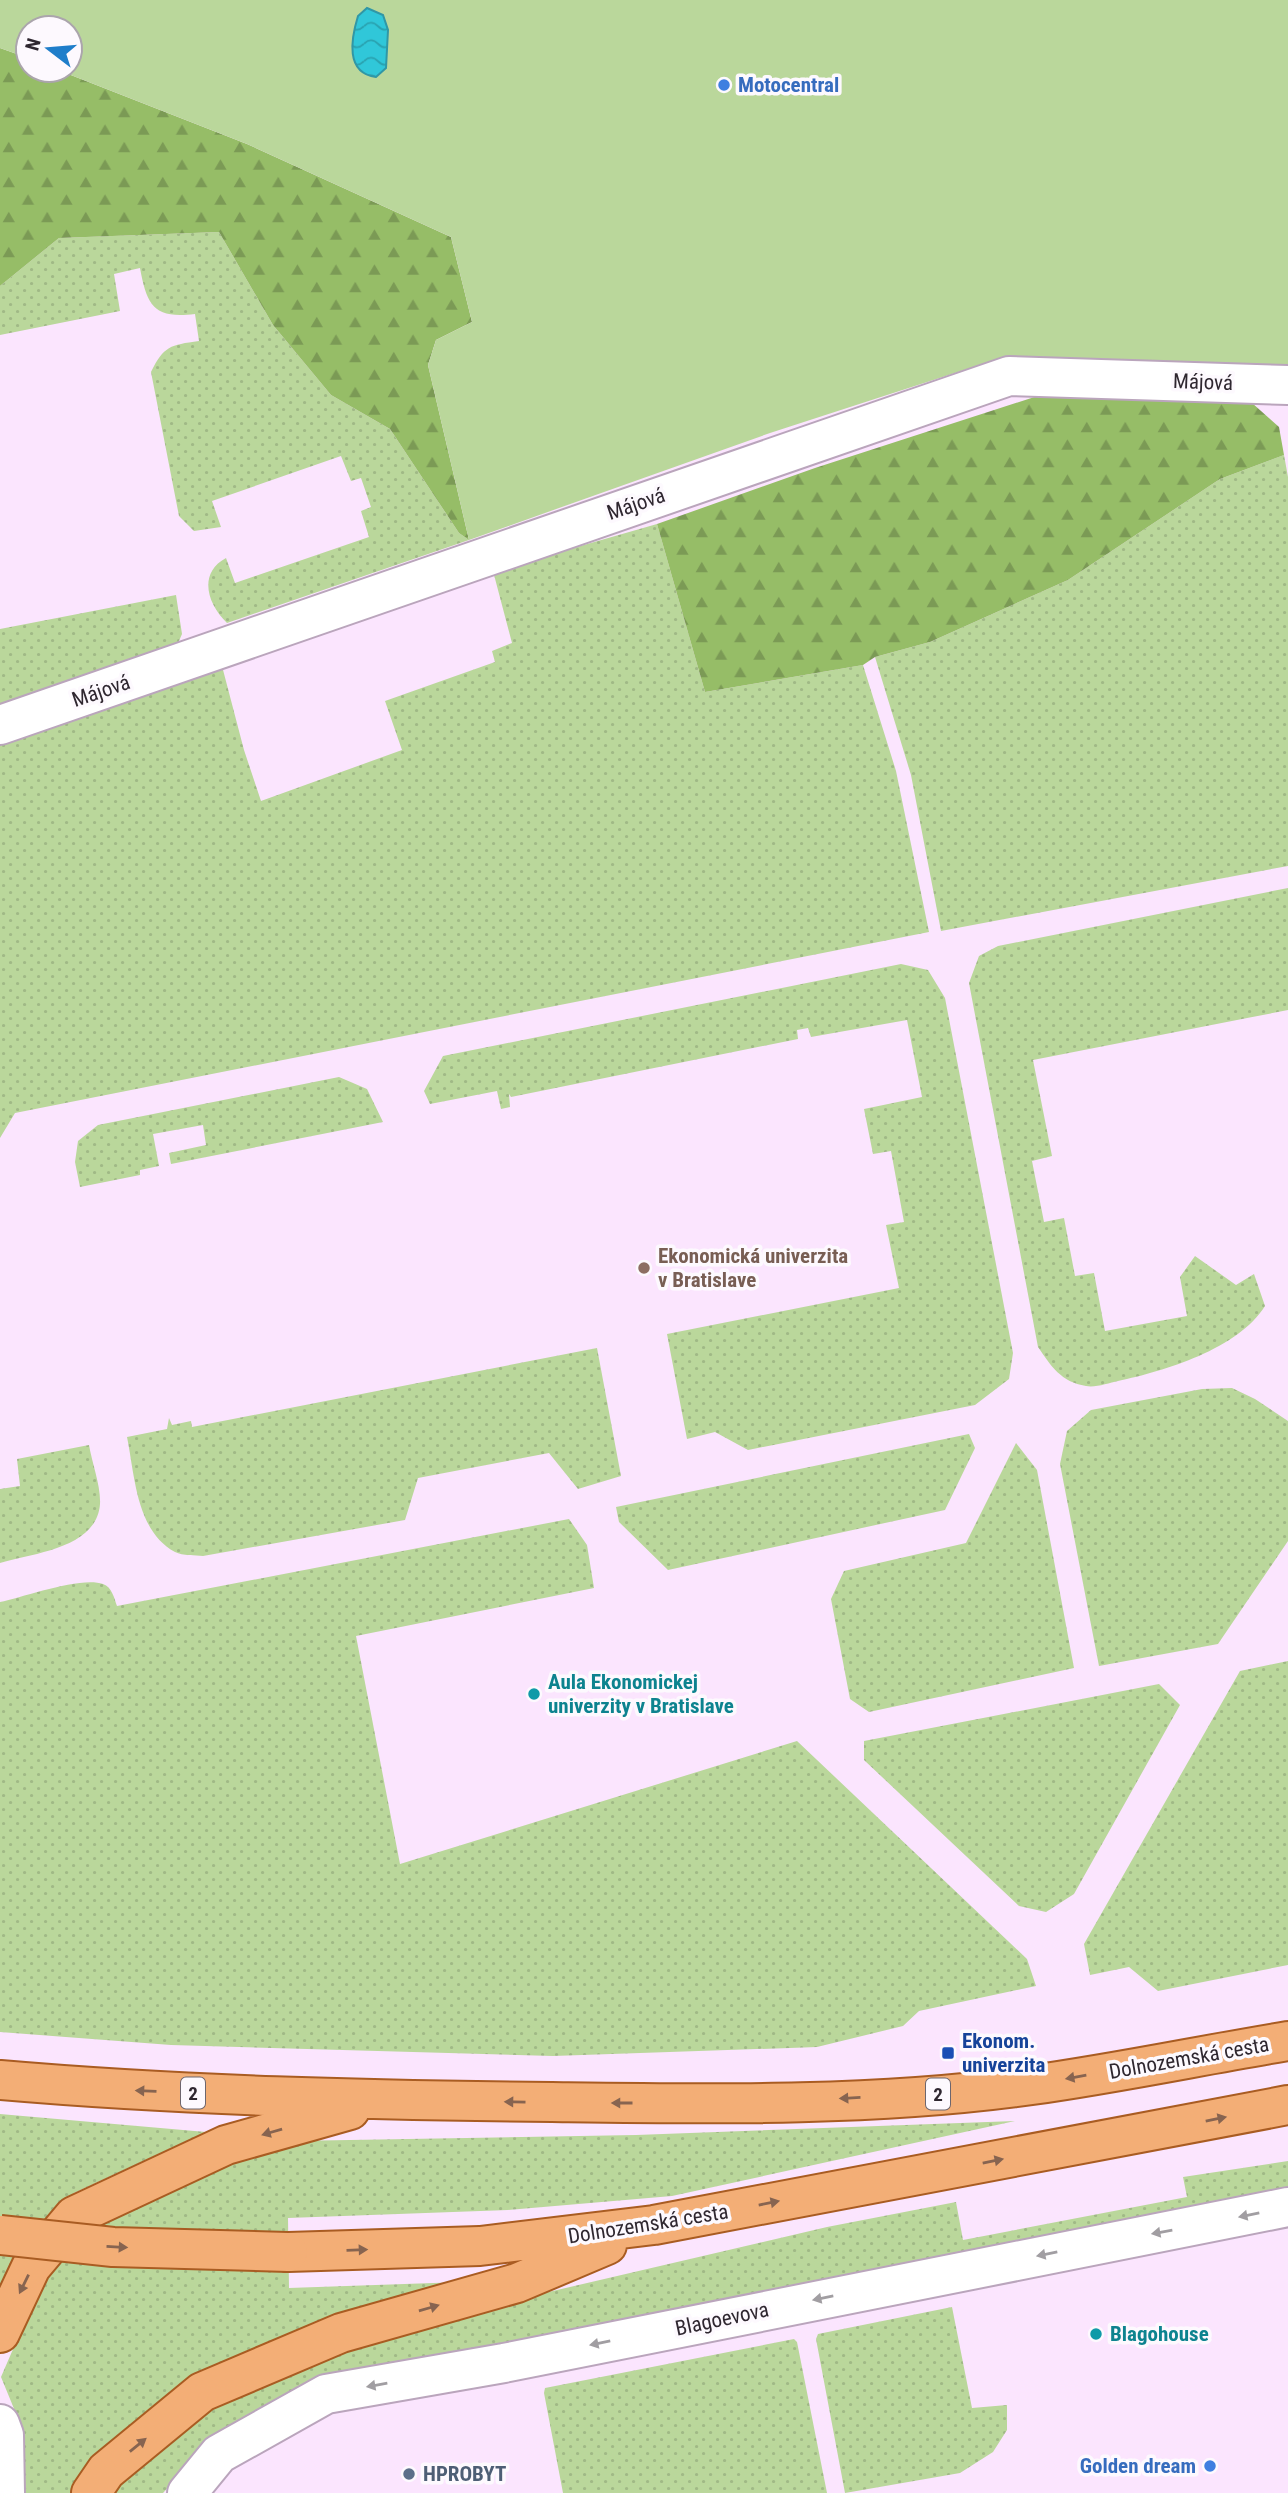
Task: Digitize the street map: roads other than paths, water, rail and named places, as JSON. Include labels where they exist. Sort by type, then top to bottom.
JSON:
[{"type":"main road","name":"Dolnozemská cesta","points":[[0,2080],[118,2090],[385,2100],[746,2103],[942,2094],[1031,2085],[1288,2041]]},
{"type":"main road","points":[[0,2333],[31,2267],[74,2216],[226,2145],[385,2100]]},
{"type":"main road","name":"Dolnozemská cesta","points":[[0,2235],[113,2247],[288,2252],[480,2246],[654,2225],[1288,2105]]},
{"type":"main road","points":[[91,2493],[106,2471],[202,2392],[341,2333],[517,2283],[654,2225]]},
{"type":"street","name":"Májová","points":[[0,725],[1009,376],[1288,385]]},
{"type":"street","name":"Blagoevova","points":[[187,2493],[219,2454],[326,2394],[504,2364],[1288,2207]]},
{"type":"street","points":[[0,2424],[4,2435],[5,2493]]},
{"type":"water","points":[[367,8],[383,15],[388,30],[386,68],[376,77],[359,69],[353,54],[352,44],[358,16]]},
{"type":"place","name":"Motocentral","points":[[724,85]]},
{"type":"place","name":"Ekonomická univerzita v Bratislave","points":[[644,1268]]},
{"type":"place","name":"Aula Ekonomickej univerzity v Bratislave","points":[[534,1694]]},
{"type":"place","name":"Ekonom. univerzita","points":[[948,2053]]},
{"type":"place","name":"Blagohouse","points":[[1096,2334]]},
{"type":"place","name":"Golden dream","points":[[1210,2466]]},
{"type":"place","name":"HPROBYT","points":[[409,2474]]}]
